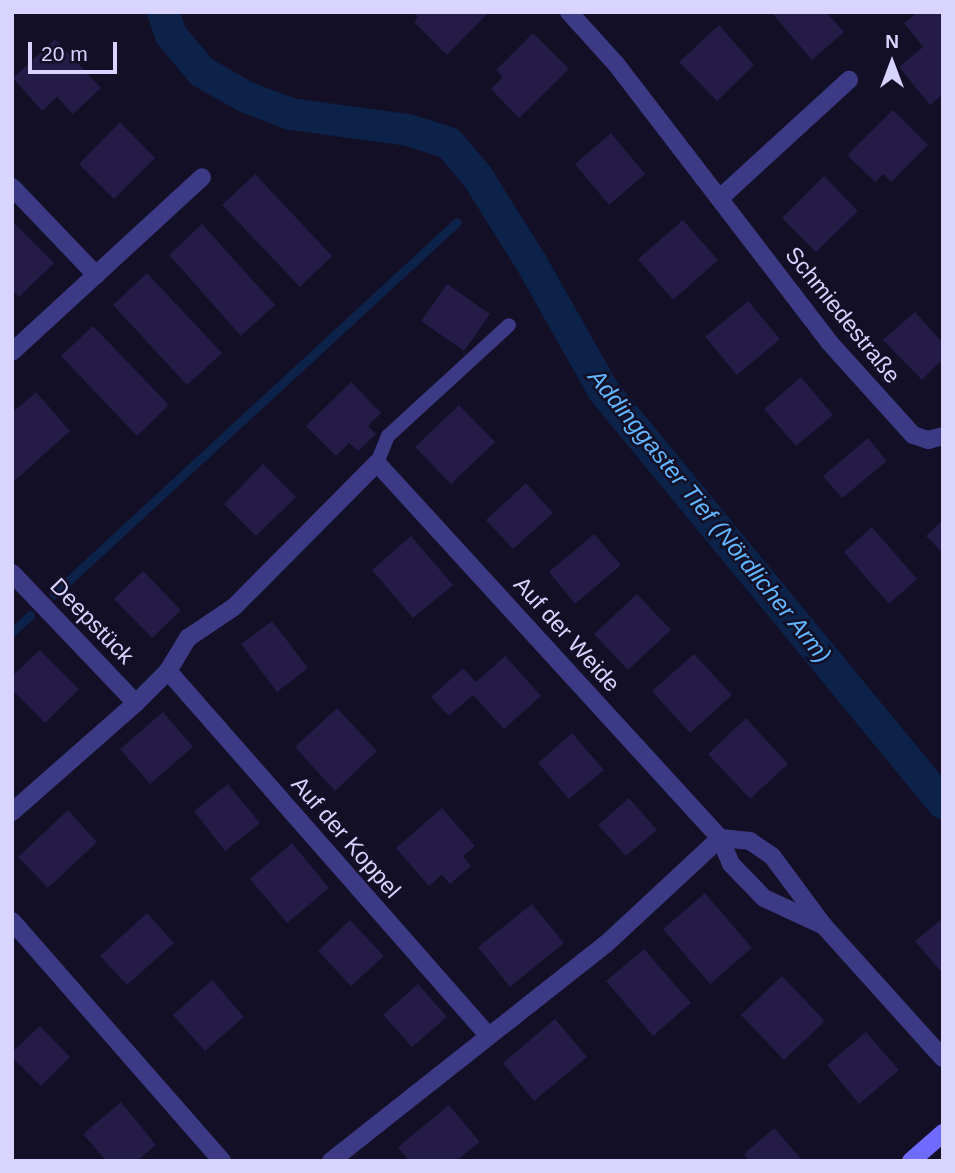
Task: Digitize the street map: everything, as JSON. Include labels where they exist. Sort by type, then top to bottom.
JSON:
[{"type":"main road","points":[[911,1161],[943,1133]]},
{"type":"street","name":"Schmiedestraße","points":[[569,12],[616,64],[829,342],[913,435],[928,440],[943,436]]},
{"type":"street","points":[[720,198],[849,80]]},
{"type":"street","points":[[12,352],[202,177]]},
{"type":"street","points":[[12,187],[96,275]]},
{"type":"street","points":[[12,812],[136,703],[168,671],[188,638],[234,607],[377,463]]},
{"type":"street","name":"Auf der Weide","points":[[377,463],[720,838],[731,864],[764,898],[824,926]]},
{"type":"street","name":"Deepstück","points":[[12,573],[136,703]]},
{"type":"street","name":"Auf der Koppel","points":[[168,671],[488,1035]]},
{"type":"street","points":[[331,1161],[606,944],[720,838]]},
{"type":"street","name":"Auf der Weide","points":[[720,838],[750,841],[772,856],[824,926],[943,1058]]},
{"type":"street","points":[[12,921],[222,1161]]},
{"type":"lane","points":[[377,463],[388,436],[509,325]]},
{"type":"building","points":[[413,12],[487,14],[447,55],[414,22],[418,17]]},
{"type":"building","points":[[771,12],[826,12],[844,32],[812,60]]},
{"type":"building","points":[[918,12],[938,12],[943,18],[943,94],[930,105],[899,67],[923,47],[904,23]]},
{"type":"building","points":[[719,25],[754,65],[717,101],[679,62]]},
{"type":"building","points":[[533,33],[569,69],[519,118],[491,89],[503,77],[496,70]]},
{"type":"building","points":[[55,39],[101,88],[73,114],[57,97],[42,111],[13,78]]},
{"type":"building","points":[[893,110],[928,145],[891,182],[883,174],[875,182],[847,155]]},
{"type":"building","points":[[120,122],[155,158],[114,199],[79,164]]},
{"type":"building","points":[[611,133],[645,174],[609,205],[575,164]]},
{"type":"building","points":[[255,174],[332,256],[300,287],[222,205]]},
{"type":"building","points":[[824,176],[858,211],[816,252],[782,218]]},
{"type":"building","points":[[683,220],[718,260],[673,300],[638,259]]},
{"type":"building","points":[[12,221],[54,263],[19,297],[12,290]]},
{"type":"building","points":[[202,224],[275,305],[241,336],[169,255]]},
{"type":"building","points":[[147,273],[222,353],[187,385],[113,305]]},
{"type":"building","points":[[447,284],[490,314],[464,351],[421,321]]},
{"type":"building","points":[[748,301],[780,339],[737,375],[705,337]]},
{"type":"building","points":[[915,312],[943,343],[943,359],[922,380],[883,340]]},
{"type":"building","points":[[93,326],[169,405],[137,436],[61,356]]},
{"type":"building","points":[[801,377],[833,415],[796,446],[764,409]]},
{"type":"building","points":[[351,382],[381,413],[368,426],[376,434],[358,451],[349,443],[336,456],[306,426]]},
{"type":"building","points":[[36,392],[70,431],[12,483],[12,413]]},
{"type":"building","points":[[459,405],[495,442],[451,484],[415,447]]},
{"type":"building","points":[[868,438],[887,461],[842,498],[823,476]]},
{"type":"building","points":[[263,464],[296,497],[256,536],[224,504]]},
{"type":"building","points":[[526,483],[553,513],[513,549],[486,520]]},
{"type":"building","points":[[943,520],[943,553],[926,536]]},
{"type":"building","points":[[872,527],[917,579],[889,604],[844,552]]},
{"type":"building","points":[[594,534],[621,565],[575,604],[549,572]]},
{"type":"building","points":[[411,536],[453,585],[413,618],[372,570]]},
{"type":"building","points":[[143,571],[181,610],[152,638],[114,599]]},
{"type":"building","points":[[637,594],[671,630],[628,670],[594,634]]},
{"type":"building","points":[[272,621],[308,668],[277,692],[241,644]]},
{"type":"building","points":[[40,650],[79,689],[45,723],[12,690],[12,676]]},
{"type":"building","points":[[694,654],[732,695],[690,733],[652,691]]},
{"type":"building","points":[[505,656],[541,696],[504,729],[473,695],[449,716],[431,697],[463,668],[476,682]]},
{"type":"building","points":[[337,708],[377,751],[335,791],[295,747]]},
{"type":"building","points":[[163,712],[193,747],[150,784],[120,749]]},
{"type":"building","points":[[746,718],[788,764],[750,799],[708,754]]},
{"type":"building","points":[[572,733],[604,770],[569,799],[538,763]]},
{"type":"building","points":[[228,784],[260,823],[225,851],[194,811]]},
{"type":"building","points":[[629,798],[657,830],[626,856],[598,825]]},
{"type":"building","points":[[442,808],[475,846],[463,856],[471,866],[450,884],[442,875],[429,886],[396,848]]},
{"type":"building","points":[[68,810],[97,842],[48,888],[18,857]]},
{"type":"building","points":[[292,843],[329,888],[287,923],[250,879]]},
{"type":"building","points":[[705,893],[752,948],[710,984],[663,929]]},
{"type":"building","points":[[532,904],[564,943],[510,987],[478,947]]},
{"type":"building","points":[[147,913],[174,943],[127,985],[100,956]]},
{"type":"building","points":[[943,918],[943,974],[915,941]]},
{"type":"building","points":[[350,920],[384,956],[351,986],[318,951]]},
{"type":"building","points":[[644,949],[691,1003],[653,1036],[606,981]]},
{"type":"building","points":[[782,976],[825,1021],[784,1060],[741,1015]]},
{"type":"building","points":[[212,980],[244,1017],[205,1051],[173,1015]]},
{"type":"building","points":[[418,984],[447,1017],[412,1047],[383,1015]]},
{"type":"building","points":[[555,1019],[587,1057],[534,1101],[503,1063]]},
{"type":"building","points":[[40,1026],[70,1057],[41,1086],[12,1057],[12,1052]]},
{"type":"building","points":[[866,1032],[899,1070],[859,1104],[827,1065]]},
{"type":"building","points":[[121,1102],[156,1145],[137,1161],[106,1161],[83,1134]]},
{"type":"building","points":[[449,1105],[480,1142],[456,1161],[409,1161],[398,1147]]},
{"type":"building","points":[[774,1128],[803,1161],[749,1161],[744,1154]]},
{"type":"waterway","name":"Addinggaster Tief (Nördlicher Arm)","points":[[163,12],[171,35],[202,72],[246,97],[291,114],[408,130],[449,143],[477,176],[531,262],[603,390],[943,803]]},
{"type":"waterway","points":[[54,594],[457,222]]},
{"type":"waterway","points":[[12,632],[30,615]]}]
